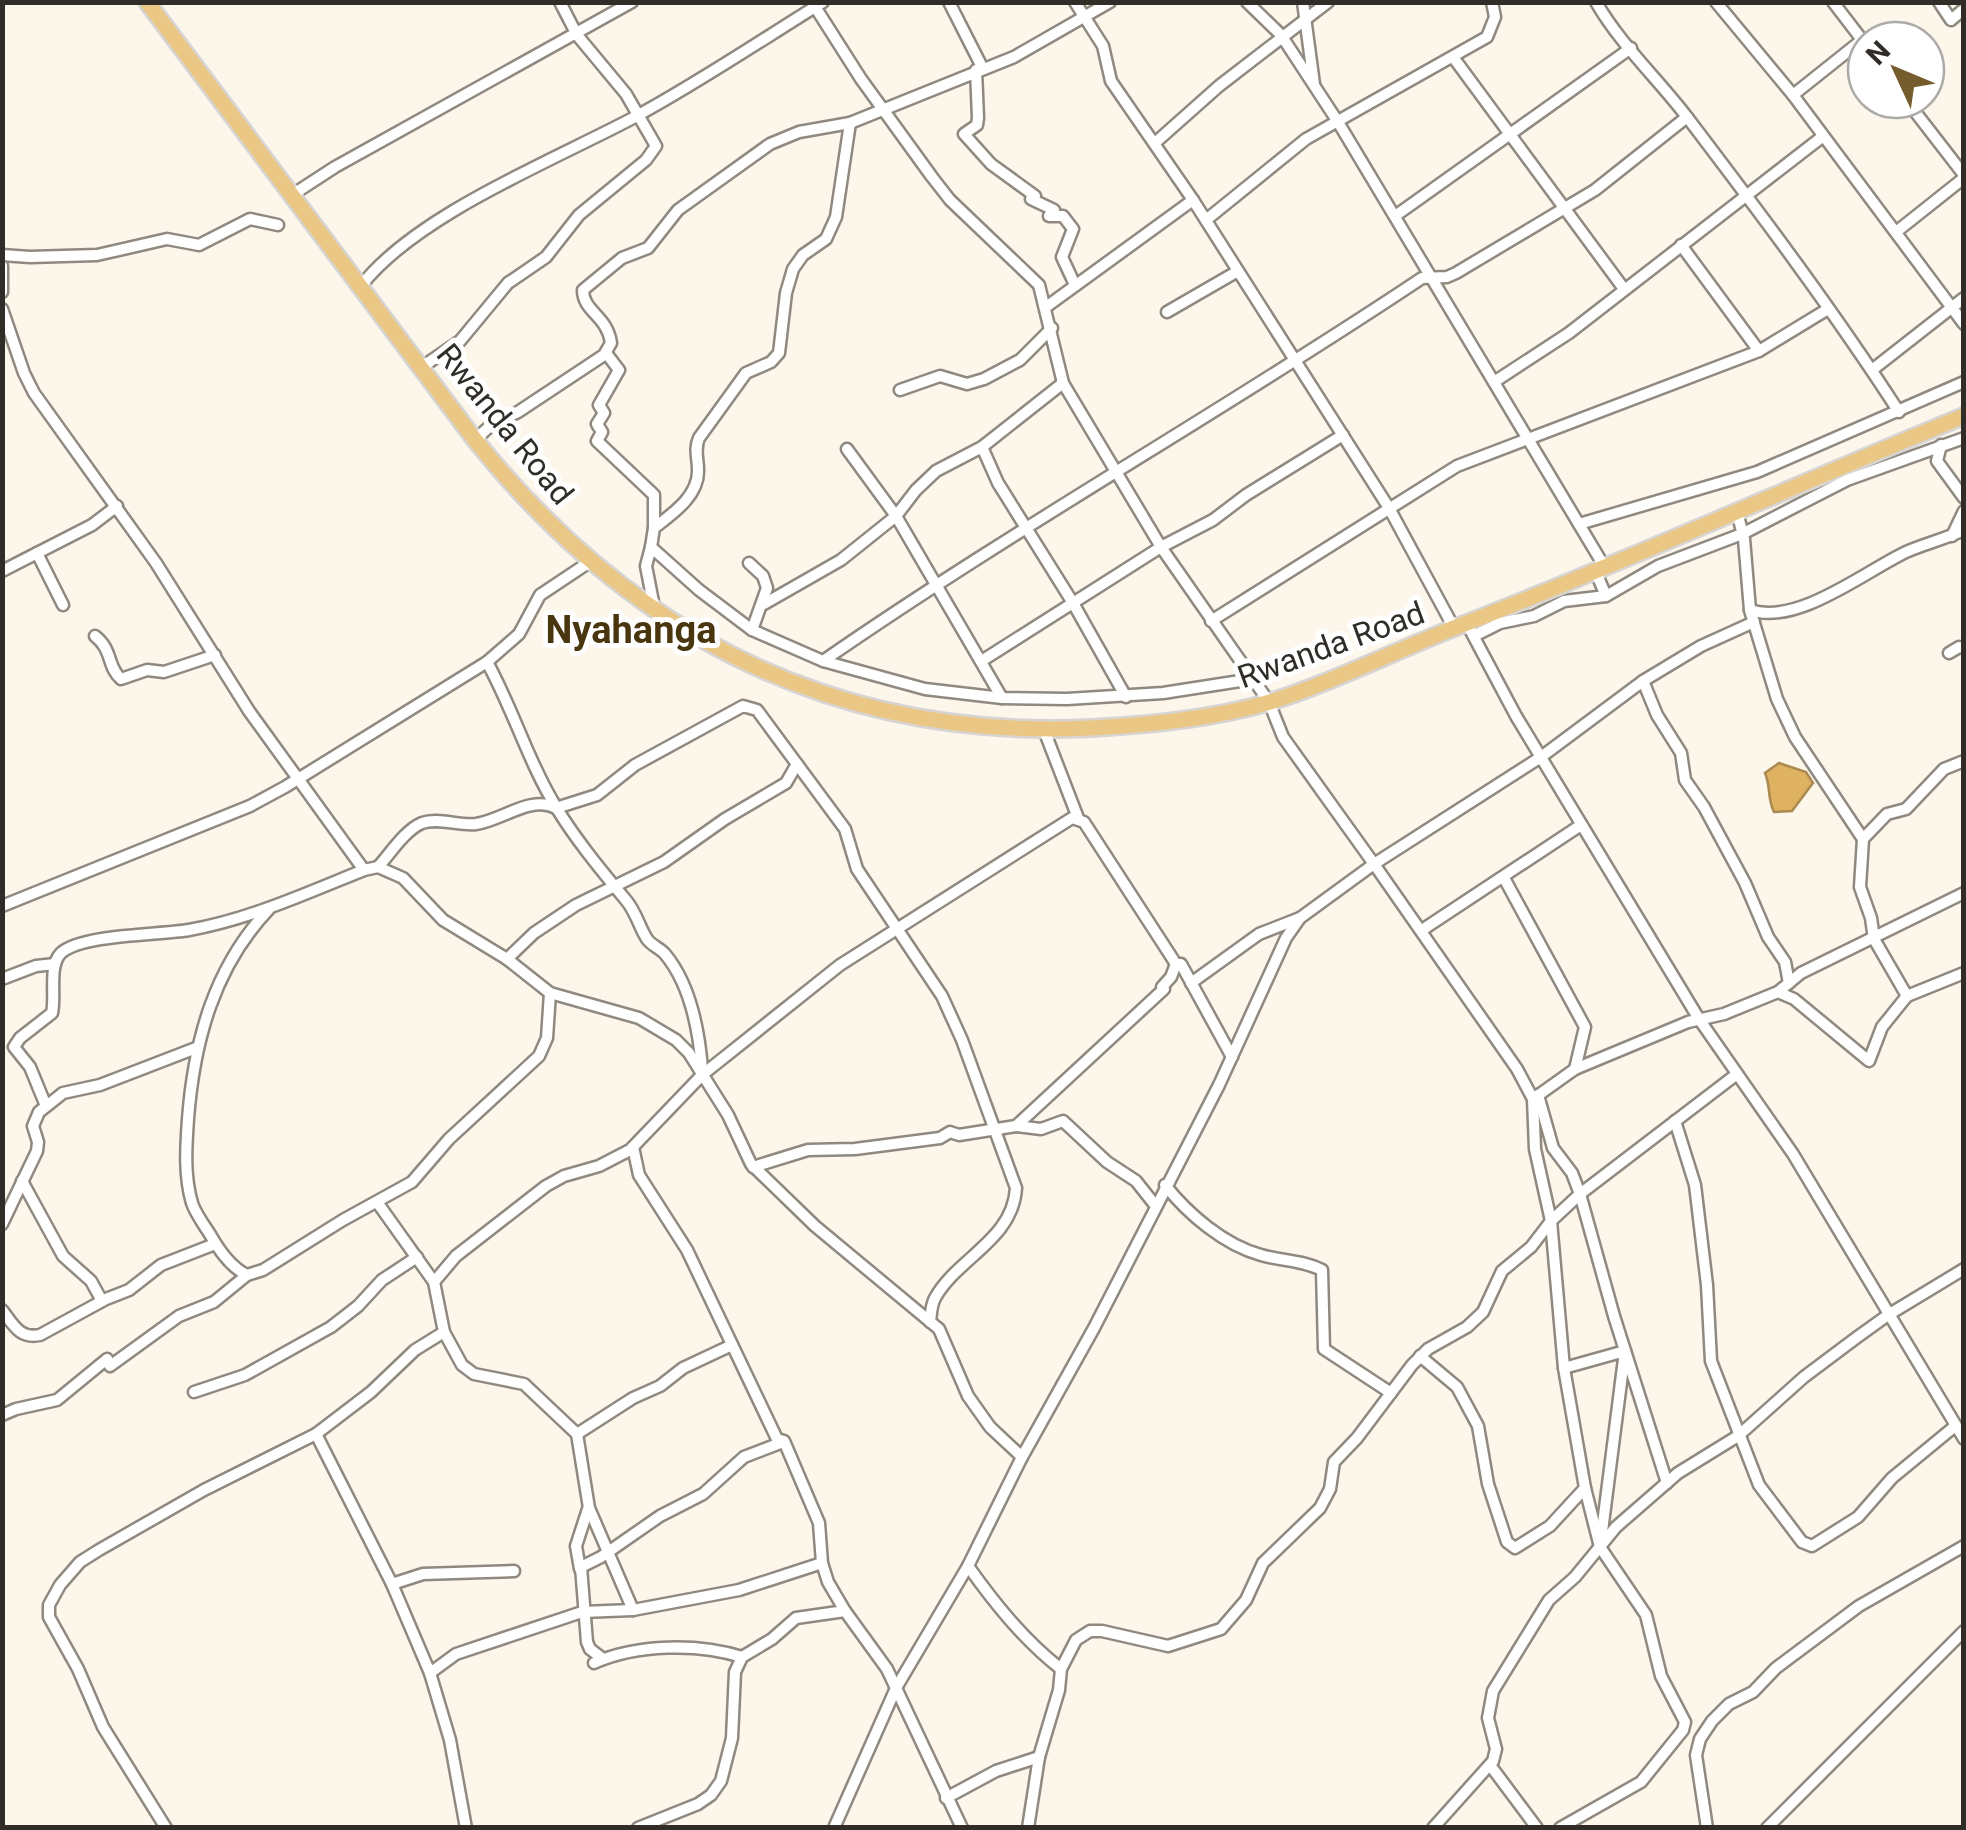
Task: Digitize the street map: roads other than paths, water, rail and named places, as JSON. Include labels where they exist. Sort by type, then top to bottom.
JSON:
[{"type":"highway","name":"Rwanda Road","points":[[147,2],[517,492],[590,560],[714,646],[761,669],[888,713],[976,727],[1044,730],[1143,725],[1269,702],[1465,629],[1599,568],[1964,416]]},
{"type":"street","points":[[422,367],[460,341],[516,275],[546,256],[579,215],[656,146],[617,81],[577,35],[560,2]]},
{"type":"street","points":[[292,195],[632,2]]},
{"type":"street","points":[[949,2],[979,68],[977,125],[964,134],[991,164],[1034,196],[1031,200],[1054,210],[1049,216],[1063,216],[1073,230],[1062,257],[1075,286]]},
{"type":"street","points":[[1075,2],[1103,46],[1111,81],[1194,200],[1390,508],[1699,1019],[1792,1154],[1964,1440]]},
{"type":"street","points":[[475,440],[490,426],[518,412],[606,353],[610,336],[602,318],[582,295],[588,285],[622,258],[648,248],[678,210],[770,144],[791,134],[850,124],[979,68],[1014,57],[1110,2]]},
{"type":"street","points":[[1247,2],[1281,35],[1395,216],[1579,524],[1599,568],[1606,596]]},
{"type":"street","points":[[1303,2],[1314,85]]},
{"type":"street","points":[[1156,142],[1281,35],[1328,2]]},
{"type":"street","points":[[1206,220],[1306,140],[1488,37],[1495,16],[1492,2]]},
{"type":"street","points":[[1596,2],[1606,20],[1746,195],[1898,412]]},
{"type":"street","points":[[1716,2],[1793,95],[1964,324]]},
{"type":"street","points":[[1939,2],[1950,20],[1964,9]]},
{"type":"street","points":[[361,286],[375,267],[413,236],[639,115],[816,4],[882,110],[950,200],[1042,290],[1063,382],[1161,547],[1269,702],[1283,737],[1536,1097],[1553,1148],[1572,1173],[1580,1194],[1667,1483]]},
{"type":"street","points":[[1395,216],[1631,48]]},
{"type":"street","points":[[1793,95],[1846,56]]},
{"type":"street","points":[[1453,57],[1624,289]]},
{"type":"street","points":[[823,661],[936,583],[1297,363],[1422,278],[1456,273],[1564,210],[1632,164],[1687,118]]},
{"type":"street","points":[[1896,232],[1964,176],[1921,120]]},
{"type":"street","points":[[654,528],[668,519],[696,486],[699,438],[746,373],[771,362],[779,353],[786,292],[793,269],[803,255],[826,239],[836,218],[850,124]]},
{"type":"street","points":[[1494,382],[1568,334],[1822,137]]},
{"type":"street","points":[[1046,306],[1194,200]]},
{"type":"street","points":[[2,254],[30,258],[97,255],[167,239],[200,245],[250,220],[278,225]]},
{"type":"street","points":[[1681,245],[1759,351]]},
{"type":"street","points":[[2,266],[2,292]]},
{"type":"street","points":[[1167,312],[1238,271]]},
{"type":"street","points":[[1872,370],[1964,298]]},
{"type":"street","points":[[2,309],[34,393],[117,506],[216,655],[248,711],[364,870]]},
{"type":"street","points":[[1211,621],[1457,466],[1759,351],[1828,309]]},
{"type":"street","points":[[900,390],[940,376],[967,384],[984,379],[1020,360],[1052,328]]},
{"type":"street","points":[[606,353],[620,370],[599,405],[604,413],[598,424],[602,432],[597,441],[654,495],[654,528],[646,566],[654,608]]},
{"type":"street","points":[[764,604],[842,560],[896,516],[936,471],[982,447],[1063,382]]},
{"type":"street","points":[[1579,524],[1728,483],[1964,382]]},
{"type":"street","points":[[983,660],[1343,435]]},
{"type":"street","points":[[1465,629],[1534,616],[1564,601],[1606,596],[1658,566],[1742,534],[1836,485],[1964,438]]},
{"type":"street","points":[[1941,445],[1937,461],[1964,498]]},
{"type":"street","points":[[982,447],[992,474],[1126,697]]},
{"type":"street","points":[[847,449],[896,516],[1002,698]]},
{"type":"street","points":[[2,571],[92,525],[117,506]]},
{"type":"street","points":[[1737,512],[1750,610],[1776,699],[1795,737],[1864,839]]},
{"type":"street","points":[[1750,610],[1768,614],[1815,600],[1903,554],[1958,533],[1964,512]]},
{"type":"street","points":[[651,547],[752,630],[823,661],[925,689],[1002,698],[1126,697],[1253,679]]},
{"type":"street","points":[[37,553],[63,605]]},
{"type":"street","points":[[2,906],[250,806],[298,778],[487,662],[518,634],[540,596],[590,560]]},
{"type":"street","points":[[749,563],[767,584],[764,604],[752,630]]},
{"type":"street","points":[[1191,983],[1258,934],[1300,918],[1374,864],[1541,757],[1644,681],[1701,646],[1754,622]]},
{"type":"street","points":[[95,636],[108,647],[114,671],[121,679],[144,670],[164,672],[216,655]]},
{"type":"street","points":[[1949,653],[1959,646],[1964,648]]},
{"type":"street","points":[[487,662],[556,808],[612,886],[626,899],[649,941],[666,956],[686,991],[699,1038],[702,1075]]},
{"type":"street","points":[[1644,681],[1657,715],[1683,757],[1685,780],[1745,882],[1768,937],[1786,962],[1789,983]]},
{"type":"street","points":[[378,867],[414,827],[423,823],[480,824],[532,804],[544,802],[556,808],[596,795],[636,765],[743,706],[757,710],[846,829],[857,869],[947,1006],[1016,1188],[1014,1202],[995,1237],[936,1296],[930,1322]]},
{"type":"street","points":[[1044,730],[1078,818],[1176,964],[1181,964],[1232,1058]]},
{"type":"street","points":[[1907,996],[1874,939],[1859,881],[1864,839],[1886,814],[1906,809],[1944,769],[1964,761]]},
{"type":"street","points":[[508,959],[534,934],[612,886],[664,862],[786,783],[797,764]]},
{"type":"street","points":[[434,1282],[456,1256],[546,1186],[564,1176],[599,1166],[633,1147],[641,1134],[702,1075],[840,965],[1064,822],[1078,818]]},
{"type":"street","points":[[1422,930],[1580,824]]},
{"type":"street","points":[[46,1106],[30,1068],[14,1046],[52,1013],[55,964],[65,950],[188,930],[270,908],[378,867],[403,878],[443,920],[508,959],[550,993],[649,1023],[684,1047],[728,1115],[753,1166],[815,1226],[939,1329],[968,1396],[990,1427],[1022,1457]]},
{"type":"street","points":[[1504,878],[1582,1019],[1585,1033],[1574,1069]]},
{"type":"street","points":[[1536,1097],[1574,1069],[1778,992],[1801,973],[1964,892]]},
{"type":"street","points":[[247,1275],[215,1244],[194,1207],[186,1150],[196,1048],[217,984],[251,928],[270,908]]},
{"type":"street","points":[[834,1828],[896,1688],[968,1566],[1022,1457],[1094,1328],[1232,1058],[1286,938],[1300,918]]},
{"type":"street","points":[[2,979],[36,966],[55,964]]},
{"type":"street","points":[[1016,1126],[1164,989],[1162,986],[1176,964]]},
{"type":"street","points":[[1778,992],[1794,998],[1869,1062],[1882,1027],[1907,996],[1964,973]]},
{"type":"street","points":[[2,1415],[16,1408],[57,1400],[106,1359],[110,1366],[179,1316],[214,1302],[247,1275],[264,1270],[418,1178],[449,1139],[539,1056],[546,1038],[550,993]]},
{"type":"street","points":[[2,1224],[38,1146],[34,1121],[46,1106],[63,1093],[100,1085],[196,1048]]},
{"type":"street","points":[[1028,1828],[1039,1758],[1059,1690],[1061,1669],[1076,1640],[1090,1631],[1114,1632],[1168,1646],[1221,1628],[1246,1600],[1266,1559],[1320,1508],[1330,1489],[1334,1462],[1420,1356],[1482,1312],[1502,1271],[1536,1242],[1551,1220],[1580,1194],[1736,1074]]},
{"type":"street","points":[[1536,1097],[1535,1149],[1551,1220],[1564,1368],[1586,1488],[1600,1546],[1649,1623],[1662,1676],[1683,1716],[1684,1726],[1641,1782],[1560,1828]]},
{"type":"street","points":[[1675,1120],[1694,1185],[1708,1285],[1709,1354],[1738,1436],[1765,1496],[1802,1542],[1810,1546],[1858,1517],[1892,1478],[1954,1427]]},
{"type":"street","points":[[753,1166],[808,1150],[855,1149],[993,1127],[1041,1129],[1064,1121],[1107,1162],[1136,1181],[1155,1205]]},
{"type":"street","points":[[633,1147],[640,1175],[682,1241],[777,1439],[784,1441]]},
{"type":"street","points":[[22,1180],[63,1256],[82,1272],[102,1300]]},
{"type":"street","points":[[1165,1185],[1196,1221],[1253,1252],[1303,1261],[1322,1270],[1323,1346],[1391,1393]]},
{"type":"street","points":[[377,1202],[434,1282],[444,1332],[462,1366],[474,1374],[524,1384],[577,1434],[589,1508],[632,1610]]},
{"type":"street","points":[[2,1310],[16,1330],[34,1336],[129,1290],[161,1265],[215,1244]]},
{"type":"street","points":[[194,1392],[245,1376],[331,1326],[358,1306],[382,1280],[417,1257]]},
{"type":"street","points":[[1433,1828],[1490,1765],[1496,1749],[1488,1724],[1493,1691],[1548,1600],[1575,1577],[1616,1527],[1667,1483],[1738,1436],[1804,1378],[1888,1315],[1964,1269]]},
{"type":"street","points":[[166,1828],[91,1704],[78,1669],[49,1617],[49,1605],[60,1584],[80,1562],[204,1490],[316,1434],[371,1392],[415,1350],[444,1332]]},
{"type":"street","points":[[577,1434],[684,1368],[732,1345]]},
{"type":"street","points":[[1564,1368],[1625,1351]]},
{"type":"street","points":[[1600,1546],[1625,1351]]},
{"type":"street","points":[[1420,1356],[1457,1387],[1478,1426],[1488,1484],[1510,1547],[1515,1548],[1550,1526],[1586,1488]]},
{"type":"street","points":[[316,1434],[392,1584],[430,1673],[450,1740],[466,1828]]},
{"type":"street","points":[[580,1568],[660,1516],[703,1494],[744,1457],[784,1441]]},
{"type":"street","points":[[784,1441],[819,1523],[822,1563],[828,1582],[873,1646],[896,1688],[962,1828]]},
{"type":"street","points":[[589,1508],[576,1546],[588,1646],[599,1661],[659,1648],[728,1652],[742,1657]]},
{"type":"street","points":[[1707,1828],[1696,1759],[1700,1738],[1712,1721],[1859,1606],[1964,1546]]},
{"type":"street","points":[[430,1673],[456,1654],[582,1612],[632,1610],[739,1590],[822,1563]]},
{"type":"street","points":[[968,1566],[994,1603],[1061,1669]]},
{"type":"street","points":[[392,1584],[423,1574],[514,1570]]},
{"type":"street","points":[[638,1828],[698,1804],[711,1795],[721,1780],[732,1738],[735,1672],[742,1657],[796,1618],[845,1611]]},
{"type":"street","points":[[1766,1828],[1964,1631]]},
{"type":"street","points":[[946,1798],[1006,1767],[1039,1758]]},
{"type":"street","points":[[1490,1765],[1536,1828]]},
{"type":"district","name":"Nyahanga","points":[[631,630]]}]
